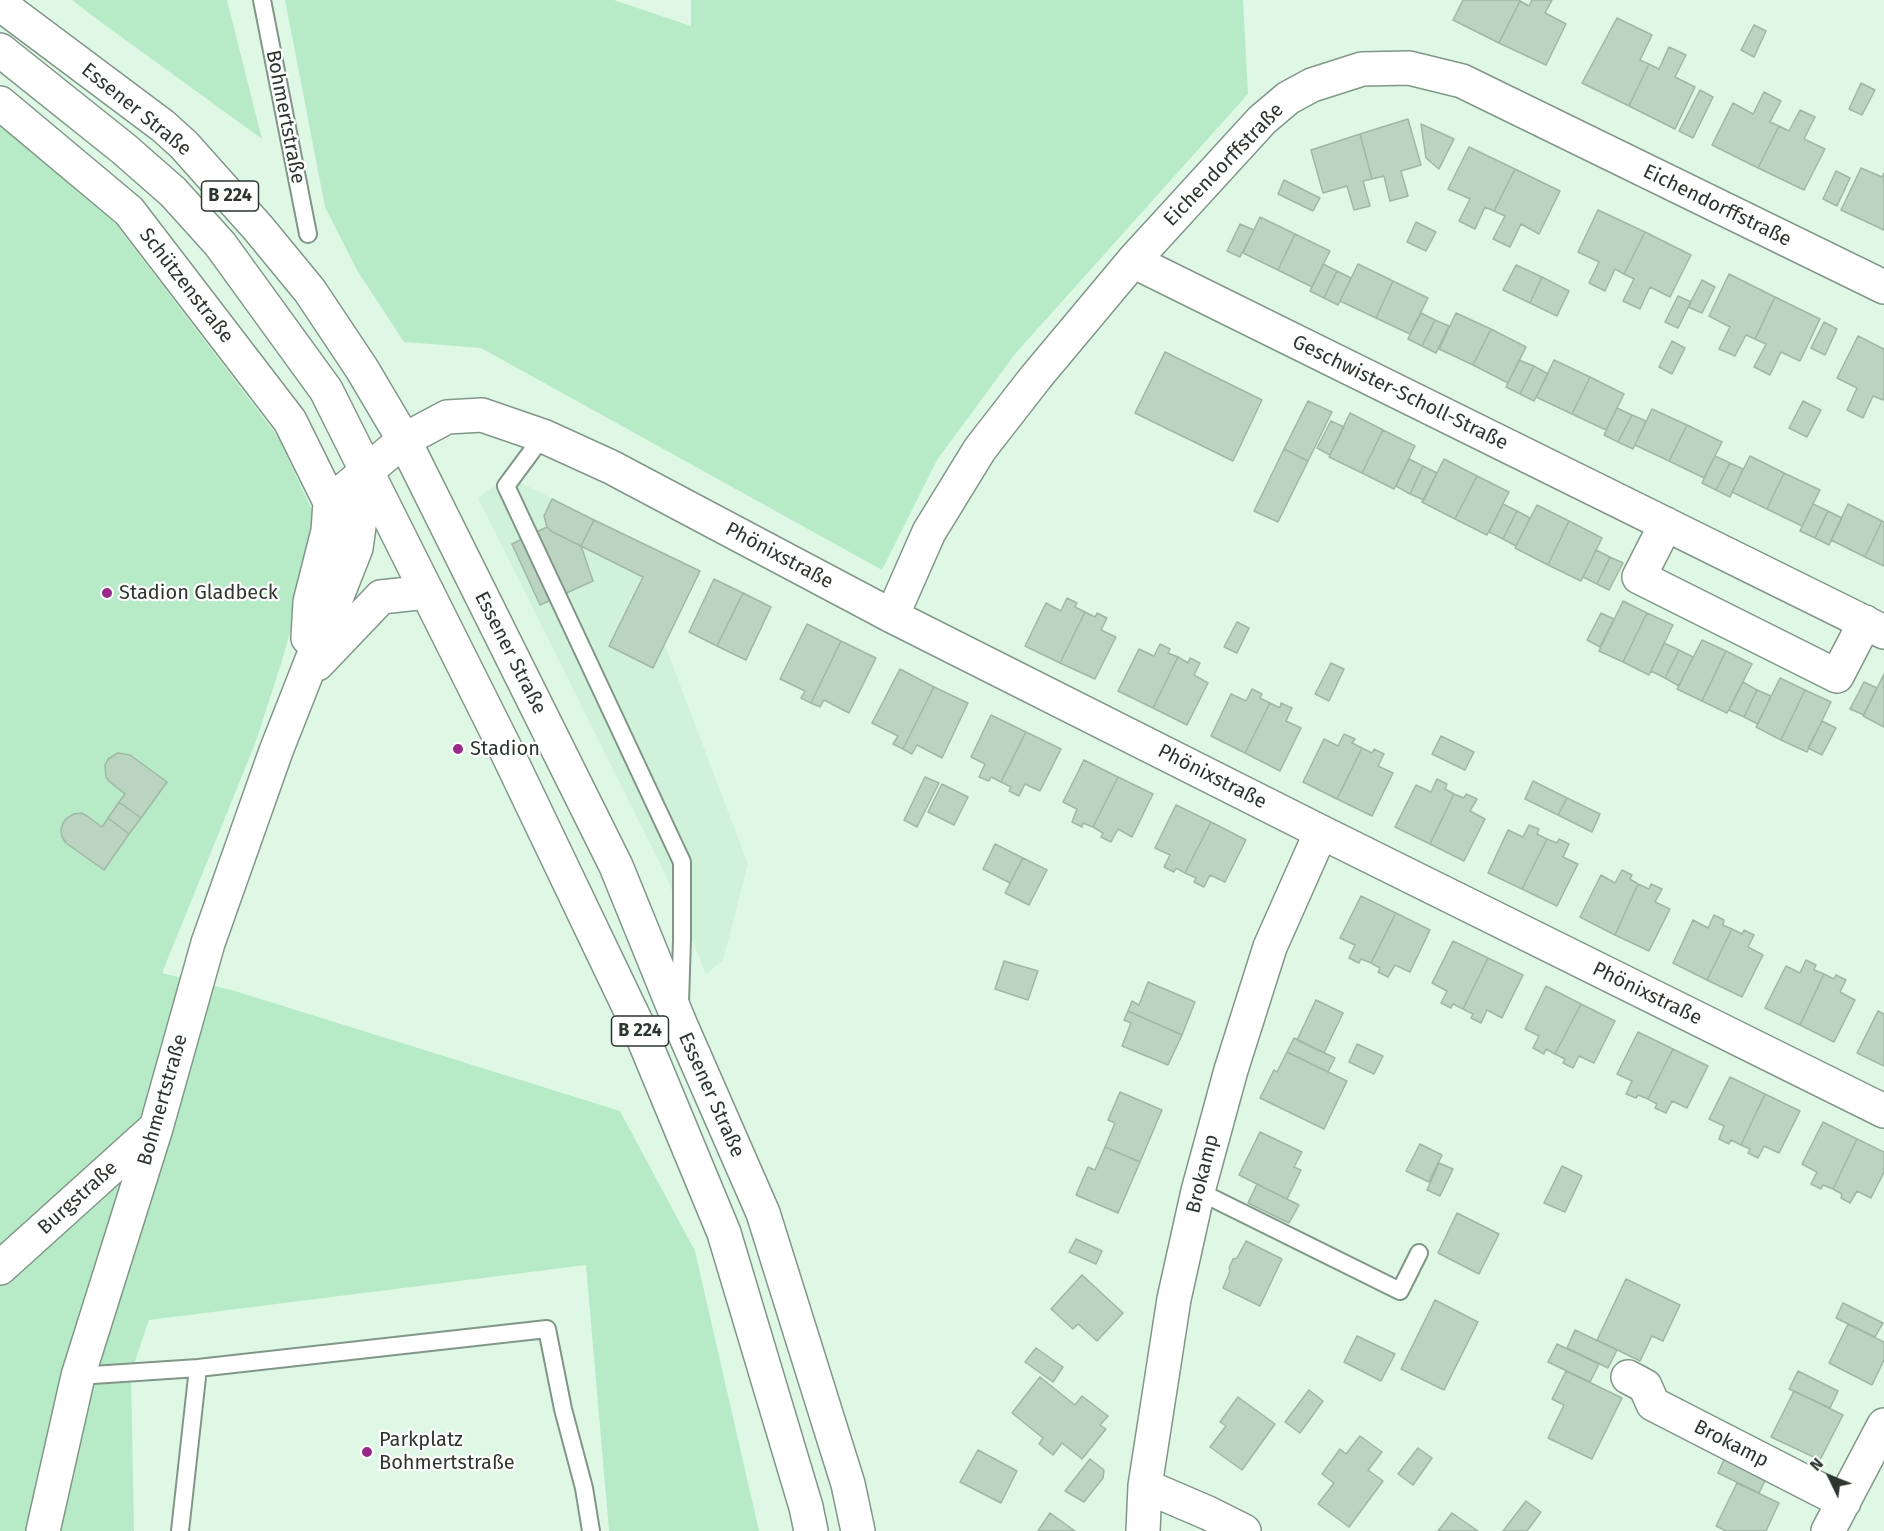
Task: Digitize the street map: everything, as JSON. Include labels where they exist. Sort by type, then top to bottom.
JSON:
[{"type":"street","name":"Essener Straße","points":[[0,4],[163,126],[184,145],[259,229],[310,291],[362,369],[404,440],[611,855],[679,1021],[763,1213],[848,1484],[858,1531]]},
{"type":"street","name":"Essener Straße","points":[[0,50],[124,149],[173,192],[220,244],[326,390],[505,748],[639,1028],[724,1233],[806,1507],[811,1531]]},
{"type":"street","name":"Eichendorffstraße","points":[[892,616],[929,532],[980,449],[1036,376],[1133,261],[1262,120],[1288,98],[1312,85],[1362,69],[1409,68],[1462,81],[1884,287]]},
{"type":"street","name":"Schützenstraße","points":[[0,104],[129,211],[290,421],[330,502]]},
{"type":"street","name":"Geschwister-Scholl-Straße","points":[[1133,261],[1666,524],[1874,627],[1837,676],[1639,577],[1666,524]]},
{"type":"street","name":"Phönixstraße","points":[[330,502],[404,440],[447,417],[482,415],[543,436],[611,467],[892,616],[1321,832],[1884,1111]]},
{"type":"street","name":"Bohmertstraße","points":[[44,1531],[78,1376],[156,1128],[208,943],[276,751],[356,548],[367,470]]},
{"type":"street","name":"Bohmertstraße","points":[[305,676],[310,602],[328,531],[330,502]]},
{"type":"street","name":"Bohmertstraße","points":[[305,676],[381,597],[427,592]]},
{"type":"street","name":"Brokamp","points":[[1143,1531],[1145,1486],[1174,1299],[1198,1191],[1231,1070],[1270,947],[1321,832]]},
{"type":"street","name":"Burgstraße","points":[[0,1268],[156,1128]]},
{"type":"street","name":"Brokamp","points":[[1628,1377],[1646,1386],[1653,1404],[1844,1502]]},
{"type":"street","points":[[1828,1531],[1884,1425]]},
{"type":"street","points":[[1145,1486],[1244,1531]]},
{"type":"lane","name":"Bohmertstraße","points":[[262,0],[308,234]]},
{"type":"lane","points":[[543,436],[506,486],[682,862],[679,1021]]},
{"type":"lane","points":[[1198,1191],[1400,1291],[1419,1253]]},
{"type":"lane","points":[[78,1376],[198,1368],[547,1329],[563,1409],[584,1488],[591,1531]]},
{"type":"lane","points":[[180,1531],[198,1368]]},
{"type":"shaded area","points":[[72,0],[227,0],[262,139],[98,20]]},
{"type":"shaded area","points":[[285,0],[614,0],[691,26],[691,0],[1243,0],[1248,94],[1015,354],[937,460],[882,570],[481,348],[404,342],[358,272],[325,207]]},
{"type":"shaded area","points":[[0,124],[115,223],[278,437],[312,510],[305,582],[280,667],[255,744],[162,973],[235,991],[620,1111],[695,1251],[759,1531],[609,1531],[586,1265],[149,1320],[131,1373],[134,1531],[0,1531]]},
{"type":"shaded area","points":[[517,481],[700,571],[665,645],[748,864],[723,960],[706,974],[665,874],[478,498],[496,484]]},
{"type":"building","points":[[1463,0],[1520,1],[1499,43],[1453,20]]},
{"type":"building","points":[[1532,0],[1552,0],[1545,13],[1566,24],[1546,65],[1499,43],[1520,1],[1529,6]]},
{"type":"building","points":[[1617,18],[1652,35],[1640,60],[1649,64],[1629,106],[1582,83]]},
{"type":"building","points":[[1754,25],[1766,31],[1754,57],[1741,50]]},
{"type":"building","points":[[1669,47],[1686,55],[1675,77],[1695,87],[1675,129],[1629,106],[1649,64],[1659,69]]},
{"type":"building","points":[[1861,83],[1875,90],[1862,115],[1849,109]]},
{"type":"building","points":[[1700,90],[1713,97],[1693,138],[1679,131]]},
{"type":"building","points":[[1764,92],[1781,101],[1770,122],[1779,126],[1758,168],[1712,145],[1733,103],[1753,114]]},
{"type":"building","points":[[1800,110],[1815,117],[1804,139],[1825,149],[1804,190],[1758,168],[1779,126],[1789,131]]},
{"type":"building","points":[[1408,119],[1421,165],[1401,171],[1408,196],[1390,201],[1384,176],[1372,179],[1360,134]]},
{"type":"building","points":[[1421,124],[1454,139],[1439,169],[1426,158]]},
{"type":"building","points":[[1360,134],[1372,179],[1363,181],[1370,206],[1354,210],[1347,186],[1323,193],[1311,150]]},
{"type":"building","points":[[1469,147],[1515,169],[1494,211],[1485,207],[1475,229],[1459,221],[1470,199],[1448,189]]},
{"type":"building","points":[[1861,168],[1882,177],[1884,173],[1884,230],[1841,210]]},
{"type":"building","points":[[1515,169],[1560,191],[1539,234],[1521,224],[1510,247],[1493,239],[1505,216],[1494,211]]},
{"type":"building","points":[[1836,171],[1850,178],[1837,206],[1823,199]]},
{"type":"building","points":[[1284,180],[1320,198],[1313,211],[1278,194]]},
{"type":"building","points":[[1598,210],[1645,232],[1624,274],[1615,269],[1605,291],[1589,283],[1599,262],[1578,252]]},
{"type":"building","points":[[1260,217],[1295,234],[1278,270],[1243,253]]},
{"type":"building","points":[[1416,222],[1436,232],[1426,251],[1407,242]]},
{"type":"building","points":[[1240,224],[1254,230],[1240,257],[1227,251]]},
{"type":"building","points":[[1645,232],[1691,255],[1670,297],[1650,287],[1640,309],[1623,301],[1634,279],[1624,274]]},
{"type":"building","points":[[1295,234],[1330,251],[1312,287],[1278,270]]},
{"type":"building","points":[[1323,264],[1337,271],[1324,298],[1310,291]]},
{"type":"building","points":[[1358,264],[1393,281],[1376,318],[1340,301]]},
{"type":"building","points":[[1516,265],[1542,277],[1530,303],[1503,290]]},
{"type":"building","points":[[1337,271],[1351,278],[1338,305],[1324,298]]},
{"type":"building","points":[[1729,274],[1775,297],[1755,339],[1746,335],[1735,356],[1719,349],[1730,327],[1709,316]]},
{"type":"building","points":[[1542,277],[1569,291],[1557,316],[1530,303]]},
{"type":"building","points":[[1702,280],[1715,287],[1702,313],[1688,307]]},
{"type":"building","points":[[1393,281],[1428,298],[1410,334],[1376,318]]},
{"type":"building","points":[[1678,296],[1691,302],[1678,328],[1665,322]]},
{"type":"building","points":[[1775,297],[1820,319],[1800,361],[1781,352],[1770,375],[1754,367],[1766,344],[1755,339]]},
{"type":"building","points":[[1421,313],[1435,320],[1422,346],[1408,339]]},
{"type":"building","points":[[1456,313],[1491,329],[1473,365],[1439,349]]},
{"type":"building","points":[[1435,320],[1449,326],[1436,353],[1422,346]]},
{"type":"building","points":[[1824,322],[1837,329],[1825,355],[1811,348]]},
{"type":"building","points":[[1491,329],[1526,347],[1508,383],[1473,365]]},
{"type":"building","points":[[1858,336],[1884,349],[1884,398],[1883,400],[1873,396],[1863,418],[1847,410],[1857,388],[1837,378]]},
{"type":"building","points":[[1672,341],[1685,348],[1672,374],[1659,367]]},
{"type":"building","points":[[1165,352],[1262,400],[1233,461],[1135,413]]},
{"type":"building","points":[[1519,360],[1534,366],[1520,394],[1506,387]]},
{"type":"building","points":[[1554,360],[1590,377],[1572,414],[1536,397]]},
{"type":"building","points":[[1534,366],[1548,374],[1534,401],[1520,394]]},
{"type":"building","points":[[1590,377],[1624,394],[1606,430],[1572,414]]},
{"type":"building","points":[[1308,401],[1332,412],[1308,461],[1284,449]]},
{"type":"building","points":[[1803,401],[1821,410],[1807,437],[1789,428]]},
{"type":"building","points":[[1617,408],[1632,415],[1618,442],[1604,435]]},
{"type":"building","points":[[1652,409],[1687,425],[1669,461],[1635,445]]},
{"type":"building","points":[[1350,413],[1383,430],[1362,473],[1329,457]]},
{"type":"building","points":[[1632,415],[1646,421],[1633,449],[1618,442]]},
{"type":"building","points":[[1331,421],[1344,427],[1330,455],[1317,448]]},
{"type":"building","points":[[1687,425],[1722,442],[1704,478],[1669,461]]},
{"type":"building","points":[[1383,430],[1415,446],[1394,489],[1362,473]]},
{"type":"building","points":[[1284,449],[1308,461],[1278,522],[1254,511]]},
{"type":"building","points":[[1715,456],[1730,463],[1716,490],[1702,483]]},
{"type":"building","points":[[1750,456],[1784,473],[1767,509],[1732,492]]},
{"type":"building","points":[[1409,459],[1423,466],[1410,494],[1396,486]]},
{"type":"building","points":[[1444,459],[1477,476],[1455,519],[1422,502]]},
{"type":"building","points":[[1730,463],[1743,469],[1730,497],[1716,490]]},
{"type":"building","points":[[1423,466],[1437,473],[1424,500],[1410,494]]},
{"type":"building","points":[[1784,473],[1820,490],[1802,526],[1767,509]]},
{"type":"building","points":[[1477,476],[1509,492],[1487,535],[1455,519]]},
{"type":"building","points":[[552,499],[594,520],[581,546],[547,527],[544,516]]},
{"type":"building","points":[[1503,504],[1517,511],[1503,539],[1489,532]]},
{"type":"building","points":[[1813,504],[1828,511],[1815,538],[1800,531]]},
{"type":"building","points":[[1848,504],[1882,521],[1865,557],[1831,540]]},
{"type":"building","points":[[1537,505],[1569,521],[1548,565],[1515,548]]},
{"type":"building","points":[[1517,511],[1530,518],[1516,546],[1503,539]]},
{"type":"building","points":[[1828,511],[1842,518],[1829,545],[1815,538]]},
{"type":"building","points":[[594,520],[700,571],[653,668],[609,646],[643,577],[581,546]]},
{"type":"building","points":[[1569,521],[1602,538],[1581,581],[1548,565]]},
{"type":"building","points":[[1882,521],[1884,522],[1884,566],[1865,557]]},
{"type":"building","points":[[547,527],[581,546],[593,581],[540,605],[512,544]]},
{"type":"building","points":[[1596,550],[1610,557],[1597,584],[1583,577]]},
{"type":"building","points":[[1610,557],[1623,563],[1609,590],[1597,584]]},
{"type":"building","points":[[714,579],[743,593],[717,646],[689,632]]},
{"type":"building","points":[[743,593],[771,607],[746,660],[717,646]]},
{"type":"building","points":[[1067,598],[1077,603],[1075,607],[1085,612],[1060,663],[1025,646],[1046,603],[1061,611]]},
{"type":"building","points":[[1623,601],[1647,613],[1623,662],[1599,651]]},
{"type":"building","points":[[1085,612],[1095,617],[1097,613],[1107,618],[1101,630],[1116,637],[1095,679],[1060,663]]},
{"type":"building","points":[[1601,613],[1614,619],[1600,647],[1587,640]]},
{"type":"building","points":[[1647,613],[1673,625],[1649,675],[1623,662]]},
{"type":"building","points":[[1237,622],[1249,628],[1237,653],[1224,647]]},
{"type":"building","points":[[807,624],[841,641],[811,703],[801,698],[805,691],[780,679]]},
{"type":"building","points":[[1702,640],[1726,651],[1702,701],[1677,689]]},
{"type":"building","points":[[841,641],[876,658],[849,713],[824,700],[820,707],[811,703]]},
{"type":"building","points":[[1664,643],[1679,650],[1665,678],[1651,671]]},
{"type":"building","points":[[1160,644],[1170,649],[1168,653],[1178,657],[1153,708],[1118,691],[1139,649],[1154,656]]},
{"type":"building","points":[[1679,650],[1693,657],[1679,686],[1665,678]]},
{"type":"building","points":[[1726,651],[1752,664],[1727,713],[1702,701]]},
{"type":"building","points":[[1178,657],[1188,663],[1190,658],[1200,663],[1194,675],[1208,683],[1187,725],[1153,708]]},
{"type":"building","points":[[1331,663],[1344,669],[1329,701],[1315,694]]},
{"type":"building","points":[[900,669],[934,687],[903,749],[893,744],[898,736],[872,723]]},
{"type":"building","points":[[1884,674],[1884,727],[1863,716]]},
{"type":"building","points":[[1780,678],[1805,690],[1781,740],[1756,727]]},
{"type":"building","points":[[1743,682],[1757,690],[1744,717],[1729,710]]},
{"type":"building","points":[[1864,682],[1877,688],[1864,715],[1850,709]]},
{"type":"building","points":[[934,687],[968,703],[942,758],[917,745],[912,754],[903,749]]},
{"type":"building","points":[[1252,689],[1262,694],[1260,698],[1270,703],[1245,753],[1211,736],[1231,694],[1246,701]]},
{"type":"building","points":[[1757,690],[1771,696],[1758,724],[1744,717]]},
{"type":"building","points":[[1805,690],[1831,702],[1807,752],[1781,740]]},
{"type":"building","points":[[1270,703],[1280,708],[1281,703],[1292,708],[1286,721],[1301,728],[1280,771],[1245,753]]},
{"type":"building","points":[[991,715],[1026,732],[1001,782],[991,777],[989,781],[979,777],[985,764],[971,757]]},
{"type":"building","points":[[1822,721],[1836,728],[1822,755],[1808,748]]},
{"type":"building","points":[[1026,732],[1061,749],[1040,791],[1025,784],[1019,796],[1009,791],[1011,787],[1001,782]]},
{"type":"building","points":[[1344,734],[1355,739],[1352,743],[1362,748],[1337,799],[1303,782],[1324,739],[1338,746]]},
{"type":"building","points":[[1441,736],[1474,752],[1465,770],[1432,754]]},
{"type":"building","points":[[1362,748],[1372,753],[1374,749],[1384,754],[1378,766],[1393,773],[1372,816],[1337,799]]},
{"type":"building","points":[[118,753],[130,755],[167,782],[141,818],[119,802],[125,794],[106,777],[105,765],[108,759]]},
{"type":"building","points":[[1084,760],[1118,777],[1093,827],[1083,823],[1082,827],[1072,822],[1077,809],[1063,802]]},
{"type":"building","points":[[925,777],[939,783],[917,827],[904,820]]},
{"type":"building","points":[[1118,777],[1153,794],[1132,837],[1118,829],[1111,842],[1101,837],[1103,833],[1093,827]]},
{"type":"building","points":[[1437,779],[1447,784],[1445,789],[1454,794],[1430,844],[1395,827],[1416,785],[1431,792]]},
{"type":"building","points":[[1533,781],[1567,798],[1558,815],[1525,799]]},
{"type":"building","points":[[942,784],[968,797],[954,825],[928,812]]},
{"type":"building","points":[[1454,794],[1464,798],[1466,794],[1477,799],[1470,811],[1485,819],[1464,861],[1430,844]]},
{"type":"building","points":[[1567,798],[1600,814],[1592,832],[1558,815]]},
{"type":"building","points":[[119,802],[141,818],[129,834],[108,818]]},
{"type":"building","points":[[1176,805],[1211,822],[1185,873],[1176,868],[1174,872],[1164,867],[1170,855],[1155,848]]},
{"type":"building","points":[[81,813],[102,827],[108,818],[129,834],[104,870],[66,843],[62,837],[63,823],[74,814]]},
{"type":"building","points":[[1211,822],[1246,840],[1225,882],[1210,875],[1204,887],[1194,882],[1196,878],[1185,873]]},
{"type":"building","points":[[1529,825],[1539,829],[1537,834],[1547,839],[1522,889],[1488,873],[1508,830],[1523,837]]},
{"type":"building","points":[[1547,839],[1557,843],[1559,839],[1569,844],[1563,857],[1578,864],[1557,906],[1522,889]]},
{"type":"building","points":[[995,844],[1023,858],[1010,883],[983,869]]},
{"type":"building","points":[[1023,858],[1047,870],[1029,905],[1005,893]]},
{"type":"building","points":[[1622,870],[1632,875],[1630,879],[1638,884],[1615,935],[1580,917],[1601,875],[1615,883]]},
{"type":"building","points":[[1638,884],[1649,889],[1651,884],[1662,889],[1655,902],[1670,909],[1649,951],[1615,935]]},
{"type":"building","points":[[1361,896],[1396,913],[1371,963],[1361,959],[1359,963],[1349,958],[1355,945],[1340,938]]},
{"type":"building","points":[[1396,913],[1430,930],[1410,972],[1395,965],[1388,977],[1378,972],[1380,968],[1371,963]]},
{"type":"building","points":[[1714,915],[1724,920],[1723,925],[1732,929],[1707,980],[1673,963],[1693,920],[1708,928]]},
{"type":"building","points":[[1732,929],[1742,934],[1744,930],[1754,935],[1748,947],[1763,955],[1742,997],[1707,980]]},
{"type":"building","points":[[1453,941],[1488,958],[1463,1009],[1453,1004],[1451,1008],[1441,1003],[1447,991],[1432,983]]},
{"type":"building","points":[[1488,958],[1523,975],[1502,1018],[1487,1010],[1481,1023],[1471,1018],[1473,1014],[1463,1009]]},
{"type":"building","points":[[1806,960],[1816,965],[1814,970],[1824,974],[1800,1025],[1765,1008],[1786,966],[1800,973]]},
{"type":"building","points":[[1004,961],[1038,971],[1028,1000],[995,989]]},
{"type":"building","points":[[1824,974],[1834,979],[1836,975],[1846,980],[1840,992],[1855,1000],[1834,1042],[1800,1025]]},
{"type":"building","points":[[1148,982],[1195,1002],[1182,1035],[1128,1011],[1132,1001],[1139,1005]]},
{"type":"building","points":[[1546,986],[1581,1004],[1555,1054],[1546,1049],[1544,1054],[1533,1048],[1539,1036],[1525,1029]]},
{"type":"building","points":[[1316,1000],[1343,1013],[1324,1053],[1297,1040]]},
{"type":"building","points":[[1581,1004],[1615,1021],[1594,1063],[1579,1056],[1573,1068],[1563,1063],[1565,1059],[1555,1054]]},
{"type":"building","points":[[1128,1011],[1182,1035],[1168,1065],[1122,1046],[1131,1023],[1124,1020]]},
{"type":"building","points":[[1878,1011],[1884,1014],[1884,1066],[1857,1053]]},
{"type":"building","points":[[1638,1032],[1673,1049],[1648,1099],[1626,1094],[1632,1081],[1617,1074]]},
{"type":"building","points":[[1294,1038],[1335,1058],[1328,1072],[1287,1052]]},
{"type":"building","points":[[1357,1044],[1383,1056],[1374,1074],[1349,1062]]},
{"type":"building","points":[[1673,1049],[1708,1066],[1687,1108],[1672,1101],[1666,1113],[1655,1108],[1657,1104],[1648,1099]]},
{"type":"building","points":[[1287,1052],[1347,1081],[1324,1129],[1260,1098],[1274,1070],[1277,1072]]},
{"type":"building","points":[[1730,1077],[1765,1094],[1741,1145],[1731,1140],[1729,1144],[1719,1139],[1724,1126],[1709,1119]]},
{"type":"building","points":[[1120,1092],[1162,1110],[1140,1162],[1105,1147],[1115,1123],[1108,1120]]},
{"type":"building","points":[[1765,1094],[1800,1111],[1779,1153],[1764,1146],[1758,1158],[1748,1153],[1750,1149],[1741,1145]]},
{"type":"building","points":[[1823,1122],[1857,1139],[1833,1189],[1823,1185],[1821,1189],[1811,1184],[1817,1172],[1802,1164]]},
{"type":"building","points":[[1260,1132],[1302,1152],[1294,1167],[1301,1170],[1287,1199],[1239,1175]]},
{"type":"building","points":[[1857,1139],[1884,1152],[1884,1172],[1871,1198],[1857,1191],[1850,1203],[1841,1198],[1842,1194],[1833,1189]]},
{"type":"building","points":[[1420,1144],[1442,1155],[1429,1182],[1406,1171]]},
{"type":"building","points":[[1105,1147],[1140,1162],[1118,1213],[1076,1195],[1088,1167],[1095,1170]]},
{"type":"building","points":[[1439,1163],[1453,1169],[1440,1196],[1427,1190]]},
{"type":"building","points":[[1562,1166],[1582,1176],[1565,1212],[1544,1203]]},
{"type":"building","points":[[1257,1184],[1299,1205],[1289,1223],[1248,1203]]},
{"type":"building","points":[[1457,1213],[1499,1234],[1479,1274],[1438,1253]]},
{"type":"building","points":[[1076,1239],[1102,1251],[1096,1264],[1069,1252]]},
{"type":"building","points":[[1246,1241],[1282,1259],[1260,1306],[1223,1288],[1233,1259],[1237,1258]]},
{"type":"building","points":[[1082,1275],[1123,1313],[1097,1341],[1078,1324],[1073,1329],[1051,1309]]},
{"type":"building","points":[[1626,1279],[1680,1305],[1663,1341],[1652,1336],[1640,1361],[1597,1340]]},
{"type":"building","points":[[1435,1300],[1478,1322],[1444,1390],[1401,1369]]},
{"type":"building","points":[[1843,1303],[1883,1323],[1875,1337],[1836,1318]]},
{"type":"building","points":[[1848,1324],[1884,1342],[1884,1360],[1872,1385],[1829,1363]]},
{"type":"building","points":[[1575,1330],[1617,1350],[1608,1368],[1567,1348]]},
{"type":"building","points":[[1357,1336],[1395,1354],[1381,1381],[1344,1362]]},
{"type":"building","points":[[1557,1344],[1599,1364],[1590,1382],[1548,1362]]},
{"type":"building","points":[[1036,1348],[1063,1367],[1053,1382],[1025,1362]]},
{"type":"building","points":[[1566,1371],[1622,1398],[1592,1459],[1548,1438],[1564,1405],[1552,1399]]},
{"type":"building","points":[[1798,1371],[1838,1391],[1830,1408],[1789,1389]]},
{"type":"building","points":[[1040,1377],[1075,1405],[1082,1396],[1108,1416],[1100,1425],[1106,1429],[1082,1459],[1062,1443],[1053,1455],[1039,1444],[1043,1438],[1012,1413]]},
{"type":"building","points":[[1309,1390],[1323,1401],[1300,1433],[1285,1422]]},
{"type":"building","points":[[1794,1391],[1843,1415],[1820,1460],[1771,1437]]},
{"type":"building","points":[[1238,1397],[1275,1424],[1242,1470],[1210,1447],[1226,1426],[1220,1422]]},
{"type":"building","points":[[1360,1436],[1382,1452],[1368,1470],[1383,1481],[1349,1527],[1318,1504],[1334,1483],[1322,1474],[1340,1449],[1346,1454]]},
{"type":"building","points":[[1418,1448],[1432,1458],[1413,1485],[1398,1474]]},
{"type":"building","points":[[978,1450],[1017,1471],[1001,1503],[960,1482]]},
{"type":"building","points":[[1726,1455],[1768,1475],[1759,1493],[1718,1473]]},
{"type":"building","points":[[1090,1459],[1104,1470],[1103,1478],[1084,1502],[1065,1491]]},
{"type":"building","points":[[1737,1483],[1779,1503],[1766,1531],[1726,1531],[1716,1526]]},
{"type":"building","points":[[1526,1501],[1541,1512],[1527,1531],[1503,1531]]},
{"type":"building","points":[[1050,1513],[1075,1531],[1038,1531]]},
{"type":"building","points":[[1452,1513],[1478,1531],[1438,1531]]},
{"type":"place","name":"Stadion Gladbeck","points":[[107,593]]},
{"type":"place","name":"Stadion","points":[[458,749]]},
{"type":"place","name":"Parkplatz Bohmertstraße","points":[[367,1452]]}]
